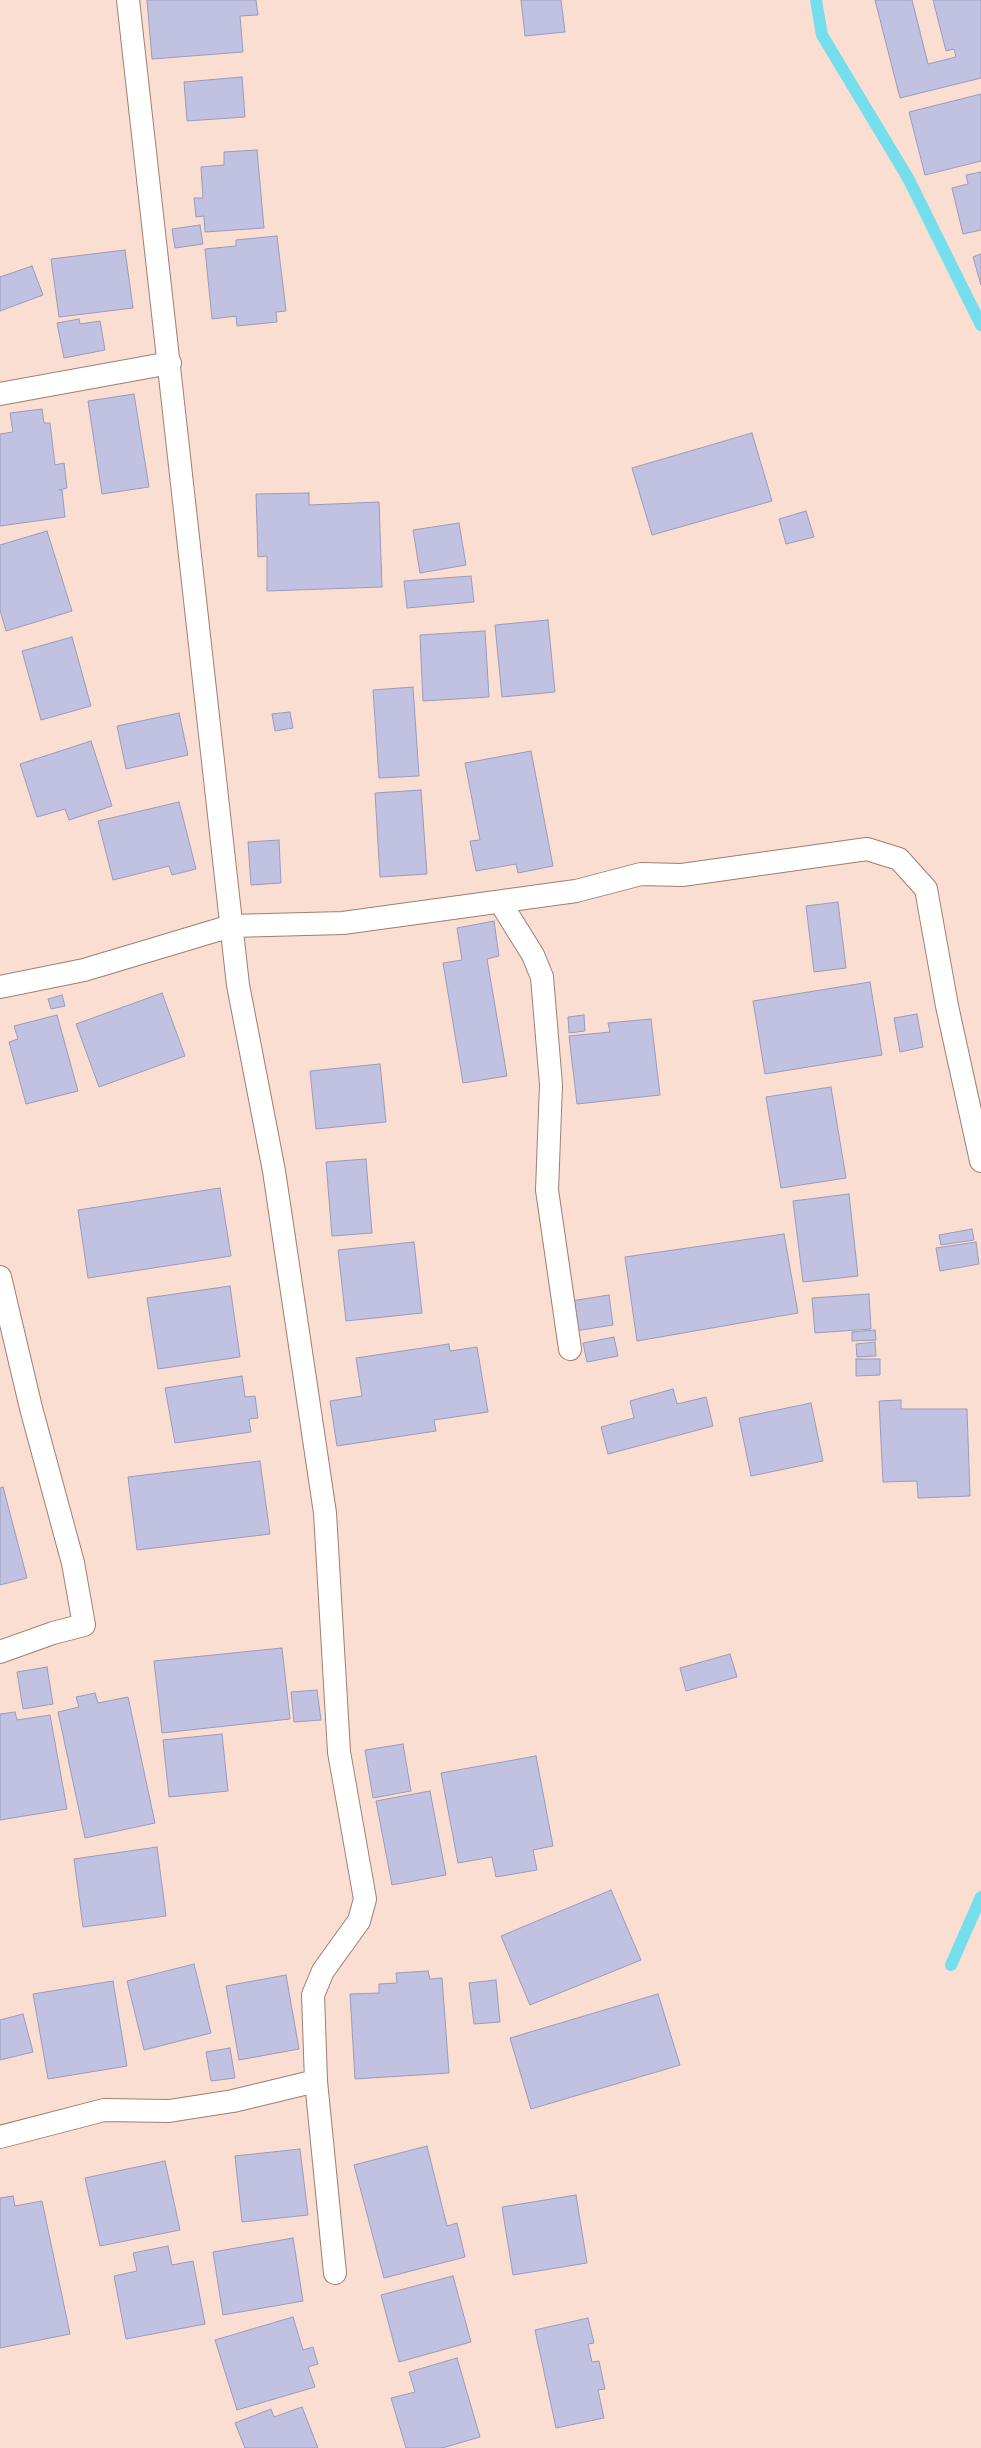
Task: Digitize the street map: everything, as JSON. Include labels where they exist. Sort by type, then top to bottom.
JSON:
[{"type":"street","points":[[128,0],[170,363],[238,985],[274,1171],[325,1513],[339,1752],[365,1899],[359,1921],[323,1971],[313,1995],[316,2081],[335,2272]]},
{"type":"street","points":[[0,394],[170,363]]},
{"type":"street","points":[[0,987],[84,970],[231,926],[343,923],[576,891],[641,874],[682,875],[867,849],[899,860],[926,889],[947,1006],[981,1161]]},
{"type":"street","points":[[500,902],[533,955],[542,977],[551,1085],[547,1190],[570,1350]]},
{"type":"street","points":[[0,1277],[31,1408],[73,1563],[84,1626],[53,1633],[0,1652]]},
{"type":"street","points":[[0,2137],[104,2110],[169,2111],[233,2101],[316,2081]]},
{"type":"building","points":[[147,0],[256,0],[258,15],[240,16],[243,52],[152,59]]},
{"type":"building","points":[[521,0],[561,0],[565,32],[525,36]]},
{"type":"building","points":[[875,0],[912,0],[928,64],[956,57],[954,49],[946,51],[933,0],[981,0],[981,78],[900,98]]},
{"type":"building","points":[[242,77],[245,117],[187,121],[184,82]]},
{"type":"building","points":[[981,94],[981,161],[925,175],[909,112]]},
{"type":"building","points":[[257,150],[264,228],[205,232],[204,216],[196,217],[194,198],[203,198],[201,167],[224,165],[224,152]]},
{"type":"building","points":[[981,172],[981,230],[963,234],[952,188],[968,184],[966,175]]},
{"type":"building","points":[[200,225],[203,244],[175,248],[172,229]]},
{"type":"building","points":[[277,236],[286,311],[276,312],[277,322],[237,326],[236,316],[212,319],[205,249],[236,246],[236,240]]},
{"type":"building","points":[[125,250],[133,308],[59,317],[51,259]]},
{"type":"building","points":[[981,254],[981,285],[973,257]]},
{"type":"building","points":[[32,266],[43,295],[0,311],[0,277]]},
{"type":"building","points":[[79,319],[80,324],[100,321],[105,350],[64,358],[57,323]]},
{"type":"building","points":[[134,394],[149,487],[102,494],[88,401]]},
{"type":"building","points":[[42,409],[44,423],[50,423],[55,465],[64,463],[67,488],[59,490],[62,490],[65,517],[0,526],[0,434],[13,432],[10,413]]},
{"type":"building","points":[[752,433],[772,501],[652,535],[632,468]]},
{"type":"building","points":[[309,493],[309,505],[379,502],[382,587],[267,591],[267,556],[258,557],[256,494]]},
{"type":"building","points":[[806,511],[814,537],[786,544],[779,519]]},
{"type":"building","points":[[459,523],[466,565],[420,573],[413,530]]},
{"type":"building","points":[[47,531],[72,611],[6,631],[0,610],[0,545]]},
{"type":"building","points":[[471,576],[474,602],[407,608],[404,581]]},
{"type":"building","points":[[548,620],[555,692],[502,697],[495,625]]},
{"type":"building","points":[[485,631],[489,697],[423,701],[420,635]]},
{"type":"building","points":[[72,637],[91,706],[41,720],[22,651]]},
{"type":"building","points":[[413,687],[419,776],[379,778],[373,690]]},
{"type":"building","points":[[290,712],[293,728],[275,731],[272,714]]},
{"type":"building","points":[[179,713],[188,755],[126,769],[117,726]]},
{"type":"building","points":[[91,741],[112,806],[69,820],[65,809],[37,817],[20,764]]},
{"type":"building","points":[[531,751],[553,866],[518,873],[516,864],[476,871],[470,841],[480,840],[465,763]]},
{"type":"building","points":[[421,790],[427,874],[380,877],[375,793]]},
{"type":"building","points":[[179,802],[196,869],[172,875],[169,866],[113,880],[98,821]]},
{"type":"building","points":[[279,840],[281,883],[251,885],[248,842]]},
{"type":"building","points":[[838,902],[846,968],[814,972],[806,906]]},
{"type":"building","points":[[494,921],[499,956],[487,959],[507,1076],[463,1083],[443,963],[462,960],[457,928]]},
{"type":"building","points":[[870,982],[882,1055],[765,1074],[753,1001]]},
{"type":"building","points":[[162,993],[185,1056],[99,1087],[76,1024]]},
{"type":"building","points":[[62,995],[65,1006],[51,1009],[48,999]]},
{"type":"building","points":[[917,1014],[923,1047],[900,1052],[894,1018]]},
{"type":"building","points":[[57,1015],[78,1091],[26,1104],[9,1042],[18,1039],[14,1026]]},
{"type":"building","points":[[584,1015],[585,1031],[569,1033],[568,1017]]},
{"type":"building","points":[[651,1019],[660,1095],[577,1104],[569,1036],[610,1032],[608,1023]]},
{"type":"building","points":[[380,1064],[386,1122],[316,1129],[310,1071]]},
{"type":"building","points":[[831,1087],[846,1178],[781,1188],[766,1097]]},
{"type":"building","points":[[366,1159],[372,1233],[332,1236],[326,1162]]},
{"type":"building","points":[[220,1188],[231,1256],[88,1278],[78,1210]]},
{"type":"building","points":[[849,1194],[858,1276],[803,1282],[793,1201]]},
{"type":"building","points":[[972,1229],[974,1240],[941,1245],[939,1235]]},
{"type":"building","points":[[784,1234],[798,1313],[637,1341],[625,1257]]},
{"type":"building","points":[[414,1242],[422,1313],[346,1321],[338,1250]]},
{"type":"building","points":[[976,1242],[979,1264],[940,1271],[936,1248]]},
{"type":"building","points":[[230,1286],[240,1357],[158,1369],[147,1298]]},
{"type":"building","points":[[869,1294],[871,1329],[815,1333],[812,1298]]},
{"type":"building","points":[[609,1295],[613,1325],[575,1331],[571,1301]]},
{"type":"building","points":[[875,1330],[876,1340],[852,1341],[852,1332]]},
{"type":"building","points":[[614,1337],[618,1356],[587,1362],[583,1343]]},
{"type":"building","points":[[875,1342],[876,1356],[857,1357],[856,1344]]},
{"type":"building","points":[[449,1344],[450,1351],[477,1347],[488,1412],[434,1420],[436,1431],[337,1446],[330,1401],[362,1396],[356,1358]]},
{"type":"building","points":[[856,1359],[880,1359],[880,1375],[856,1376]]},
{"type":"building","points":[[242,1376],[245,1397],[255,1396],[258,1418],[249,1419],[251,1432],[175,1443],[165,1388]]},
{"type":"building","points":[[673,1389],[677,1404],[706,1397],[713,1426],[608,1454],[601,1427],[634,1418],[630,1401]]},
{"type":"building","points":[[901,1400],[901,1409],[967,1409],[970,1496],[918,1498],[917,1481],[883,1482],[879,1401]]},
{"type":"building","points":[[811,1403],[823,1461],[751,1476],[739,1418]]},
{"type":"building","points":[[260,1461],[270,1534],[137,1550],[128,1477]]},
{"type":"building","points":[[3,1487],[27,1578],[0,1585],[0,1488]]},
{"type":"building","points":[[282,1648],[290,1719],[162,1733],[154,1661]]},
{"type":"building","points":[[730,1654],[737,1677],[686,1691],[680,1668]]},
{"type":"building","points":[[47,1667],[53,1704],[23,1709],[17,1672]]},
{"type":"building","points":[[317,1690],[321,1720],[294,1722],[291,1692]]},
{"type":"building","points":[[95,1693],[98,1703],[128,1697],[155,1823],[85,1838],[58,1712],[79,1707],[76,1697]]},
{"type":"building","points":[[15,1712],[17,1720],[50,1715],[67,1809],[0,1820],[0,1714]]},
{"type":"building","points":[[222,1734],[228,1791],[169,1797],[163,1740]]},
{"type":"building","points":[[403,1744],[411,1791],[373,1798],[365,1750]]},
{"type":"building","points":[[536,1756],[553,1846],[533,1850],[537,1870],[496,1877],[492,1857],[458,1863],[441,1773]]},
{"type":"building","points":[[430,1791],[446,1875],[392,1885],[376,1801]]},
{"type":"building","points":[[157,1847],[166,1916],[83,1927],[74,1859]]},
{"type":"building","points":[[611,1890],[641,1960],[530,2005],[501,1936]]},
{"type":"building","points":[[194,1964],[211,2033],[144,2050],[127,1981]]},
{"type":"building","points":[[428,1971],[430,1979],[442,1978],[449,2073],[355,2079],[350,1994],[379,1993],[379,1984],[397,1983],[396,1973]]},
{"type":"building","points":[[286,1975],[299,2049],[239,2060],[226,1986]]},
{"type":"building","points":[[496,1980],[500,2022],[474,2024],[469,1983]]},
{"type":"building","points":[[113,1981],[127,2066],[48,2079],[33,1994]]},
{"type":"building","points":[[658,1994],[680,2065],[531,2109],[510,2038]]},
{"type":"building","points":[[23,2014],[33,2052],[0,2060],[0,2020]]},
{"type":"building","points":[[230,2048],[235,2078],[211,2081],[206,2052]]},
{"type":"building","points":[[427,2146],[447,2226],[457,2223],[465,2257],[384,2278],[354,2165]]},
{"type":"building","points":[[300,2149],[308,2215],[242,2222],[235,2156]]},
{"type":"building","points":[[165,2161],[180,2230],[100,2246],[85,2178]]},
{"type":"building","points":[[576,2195],[587,2263],[513,2275],[502,2207]]},
{"type":"building","points":[[13,2196],[15,2206],[42,2201],[70,2334],[0,2348],[0,2198]]},
{"type":"building","points":[[293,2238],[303,2301],[223,2315],[213,2252]]},
{"type":"building","points":[[168,2246],[172,2265],[193,2261],[205,2324],[126,2339],[114,2276],[137,2271],[133,2253]]},
{"type":"building","points":[[453,2276],[471,2342],[399,2362],[381,2295]]},
{"type":"building","points":[[293,2317],[303,2350],[313,2347],[318,2364],[308,2367],[315,2387],[237,2410],[215,2340]]},
{"type":"building","points":[[588,2318],[594,2343],[588,2344],[592,2362],[599,2361],[605,2389],[598,2390],[604,2418],[556,2428],[535,2330]]},
{"type":"building","points":[[457,2358],[480,2437],[442,2448],[406,2448],[391,2398],[415,2392],[409,2372]]},
{"type":"building","points":[[302,2407],[318,2448],[245,2448],[235,2423],[271,2409],[274,2417]]},
{"type":"waterway","points":[[816,0],[822,35],[908,178],[981,325]]},
{"type":"waterway","points":[[951,1965],[981,1897]]}]
